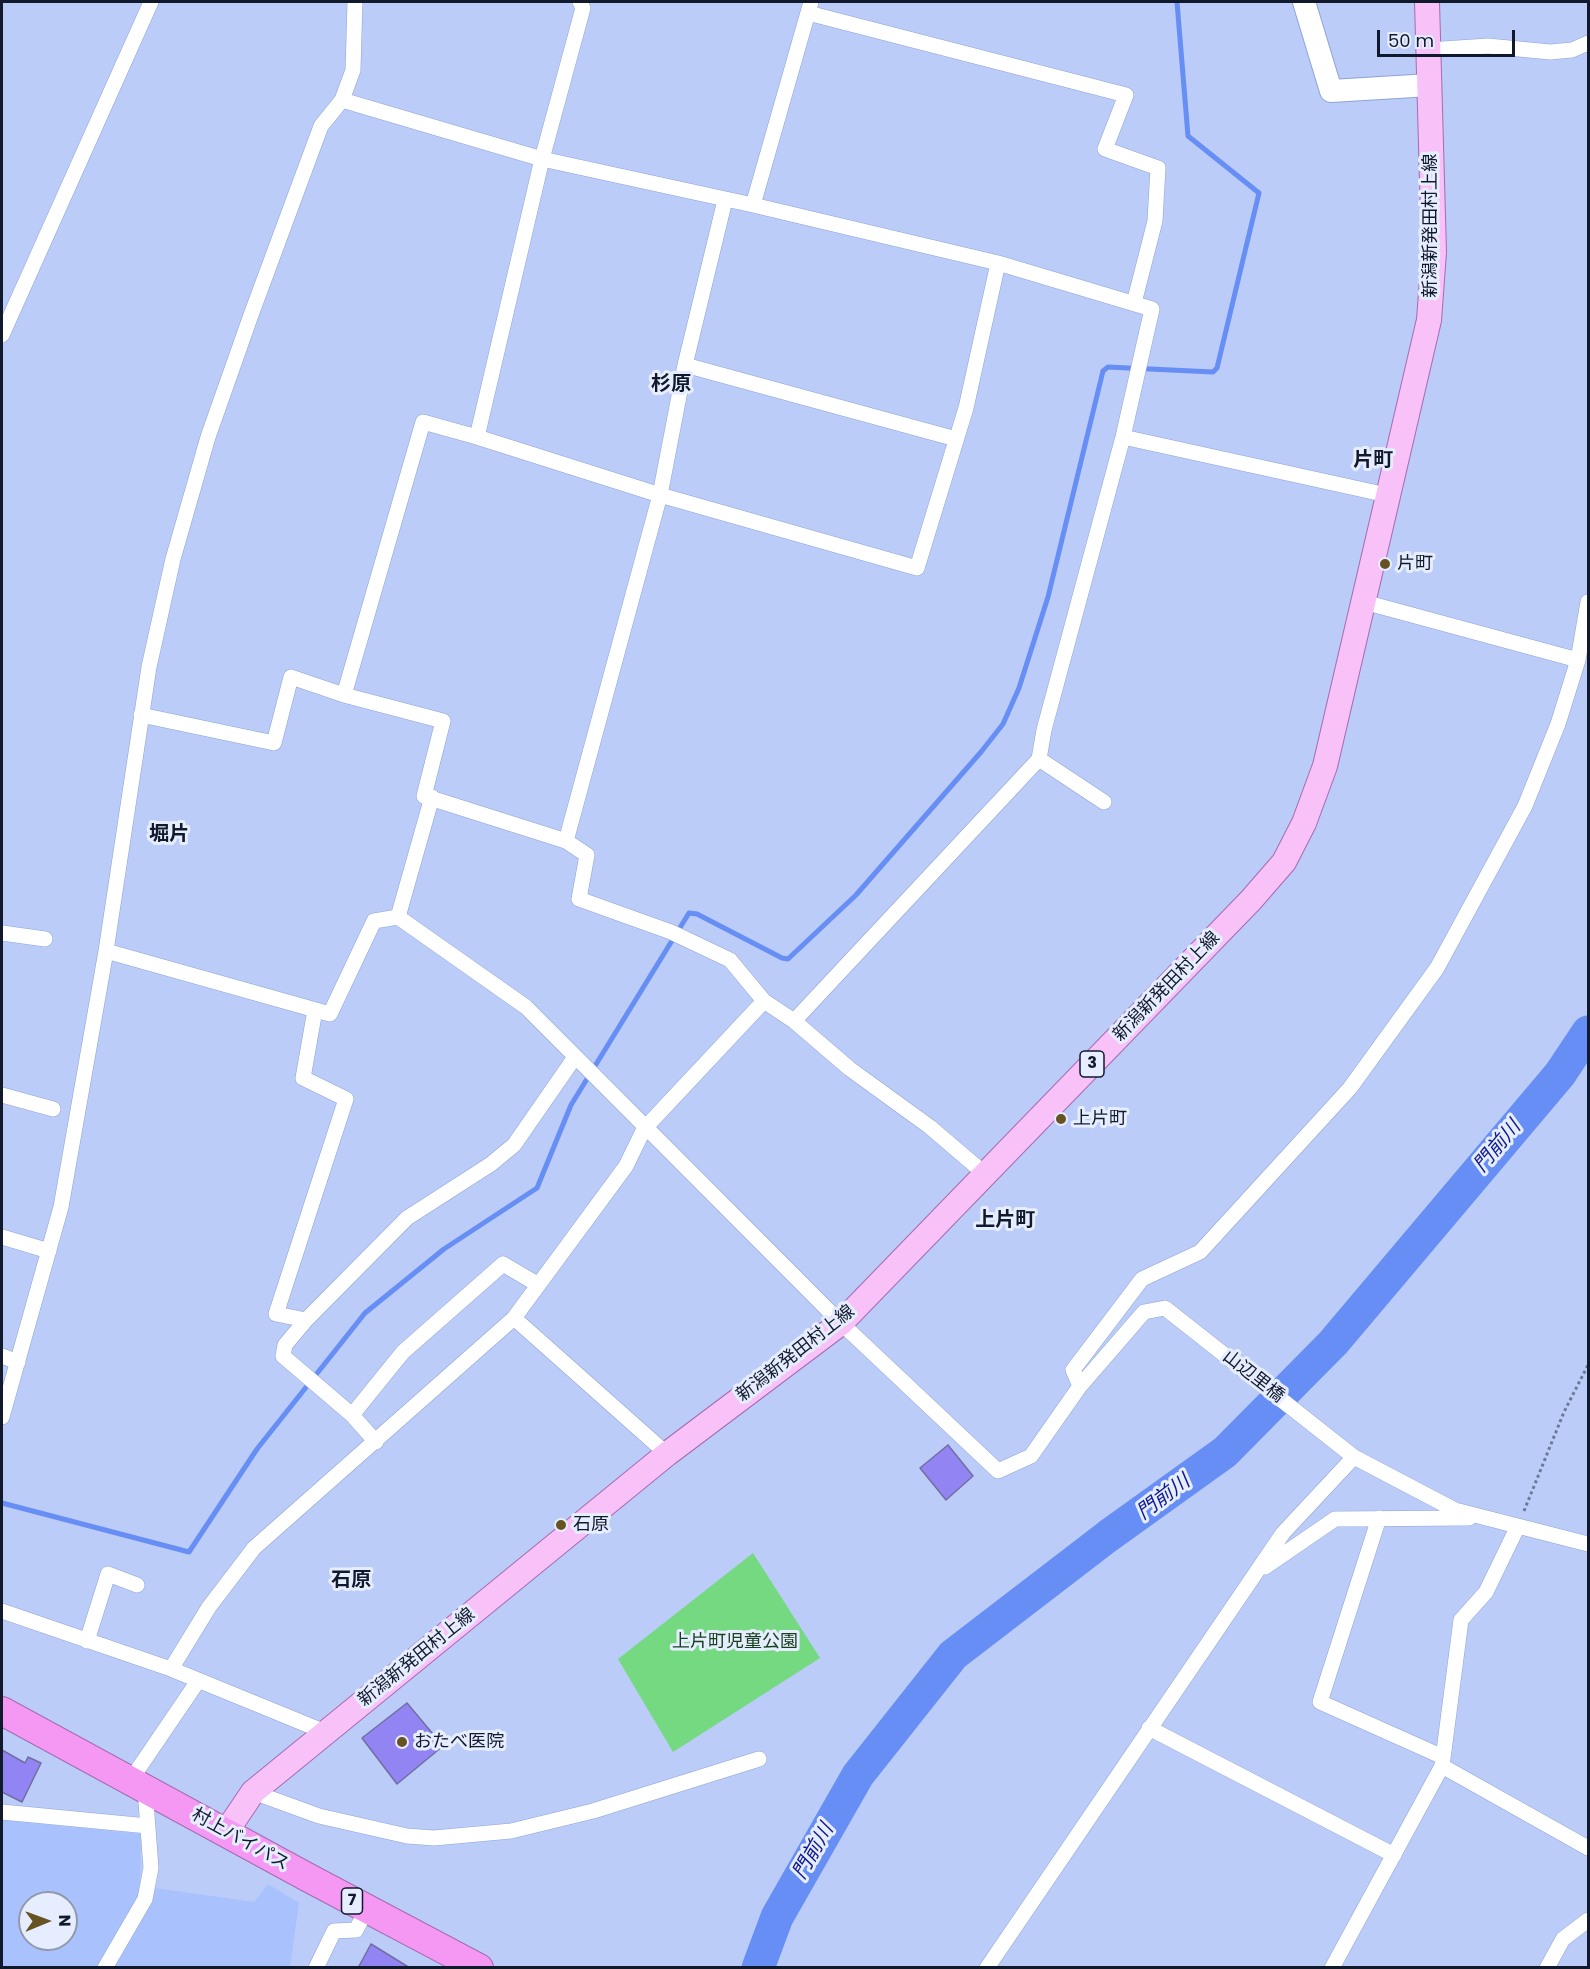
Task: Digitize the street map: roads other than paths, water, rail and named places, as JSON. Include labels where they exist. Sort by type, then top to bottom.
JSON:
[{"type":"highway","name":"村上バイパス","points":[[2,1711],[479,1968]]},
{"type":"main road","points":[[1304,2],[1331,91],[1430,85]]},
{"type":"main road","name":"新潟新発田村上線","points":[[226,1832],[253,1792],[667,1454],[841,1323],[1251,900],[1284,862],[1304,823],[1325,766],[1429,320],[1434,252],[1427,2]]},
{"type":"street","points":[[2,335],[151,2]]},
{"type":"street","points":[[2,1417],[61,1208],[80,1111],[106,951],[141,715],[173,559],[208,437],[321,126],[342,100],[353,70],[354,2]]},
{"type":"street","points":[[477,437],[542,159],[583,8],[580,2]]},
{"type":"street","points":[[753,205],[809,7],[1126,95],[1105,149],[1158,168],[1155,221],[1134,303]]},
{"type":"street","points":[[1427,50],[1488,46],[1550,52],[1572,50],[1588,43]]},
{"type":"street","points":[[342,100],[542,159],[753,205],[998,263],[1152,309],[1123,437],[1044,730],[1039,759],[794,1021]]},
{"type":"street","points":[[566,841],[660,495],[685,365],[725,200]]},
{"type":"street","points":[[344,695],[423,422],[660,495],[917,568],[956,439],[998,263]]},
{"type":"street","points":[[685,365],[956,439]]},
{"type":"street","points":[[1123,437],[1387,495]]},
{"type":"street","points":[[1364,602],[1578,660]]},
{"type":"street","points":[[106,951],[330,1014],[374,921],[399,917],[526,1007],[644,1129],[841,1323],[998,1472],[1031,1456],[1080,1386],[1073,1370],[1142,1279],[1200,1252],[1350,1088],[1437,968],[1525,806],[1558,724],[1578,660],[1588,602]]},
{"type":"street","points":[[141,715],[274,743],[291,677],[344,695],[443,721],[424,796],[566,841],[587,855],[579,899],[671,932],[730,960],[764,1001],[794,1021],[850,1070],[930,1127],[985,1174]]},
{"type":"street","points":[[1039,759],[1104,802]]},
{"type":"street","points":[[399,917],[432,797]]},
{"type":"street","points":[[2,933],[45,939]]},
{"type":"street","points":[[171,1670],[210,1607],[254,1548],[514,1318],[626,1166],[644,1129],[764,1001]]},
{"type":"street","points":[[306,1320],[276,1314],[346,1099],[303,1078],[315,1010]]},
{"type":"street","points":[[376,1442],[352,1415],[283,1356],[285,1345],[306,1320],[407,1218],[491,1164],[513,1145],[575,1057]]},
{"type":"street","points":[[2,1095],[53,1109]]},
{"type":"street","points":[[2,1237],[49,1251]]},
{"type":"street","points":[[352,1415],[403,1352],[503,1264],[537,1284]]},
{"type":"street","name":"山辺里橋","points":[[1080,1386],[1144,1312],[1165,1308],[1354,1457],[1455,1510],[1487,1518]]},
{"type":"street","points":[[514,1318],[667,1454]]},
{"type":"street","points":[[2,1356],[18,1362]]},
{"type":"street","points":[[987,1968],[1283,1533],[1354,1457]]},
{"type":"street","points":[[1379,1518],[1320,1702],[1443,1762],[1588,1848]]},
{"type":"street","points":[[1256,1573],[1335,1519],[1487,1518],[1588,1542]]},
{"type":"street","points":[[1332,1968],[1443,1762],[1461,1620],[1486,1592],[1518,1526]]},
{"type":"street","points":[[87,1641],[108,1574],[137,1585]]},
{"type":"street","points":[[2,1611],[171,1670],[326,1732]]},
{"type":"street","points":[[105,1968],[145,1899],[151,1868],[148,1826],[138,1785],[198,1681]]},
{"type":"street","points":[[1149,1728],[1394,1855]]},
{"type":"street","points":[[253,1792],[319,1816],[407,1836],[434,1838],[512,1831],[592,1811],[759,1759]]},
{"type":"street","points":[[2,1812],[148,1826]]},
{"type":"street","points":[[316,1968],[334,1931],[356,1930],[367,1909]]},
{"type":"street","points":[[1547,1968],[1563,1939],[1588,1920]]},
{"type":"waterway","points":[[2,1503],[189,1552],[257,1449],[365,1313],[444,1249],[537,1188],[571,1105],[689,913],[697,914],[788,959],[856,895],[1003,724],[1019,688],[1048,597],[1103,371],[1108,367],[1213,372],[1217,368],[1259,193],[1188,136],[1177,2]]},
{"type":"waterway","name":"門前川","points":[[758,1968],[777,1917],[858,1775],[953,1655],[1108,1536],[1225,1452],[1333,1343],[1560,1074],[1588,1032]]},
{"type":"place","name":"片町","points":[[1385,564]]},
{"type":"place","name":"上片町","points":[[1061,1119]]},
{"type":"place","name":"石原","points":[[561,1525]]},
{"type":"place","name":"おたべ医院","points":[[402,1742]]},
{"type":"district","name":"杉原","points":[[671,385]]},
{"type":"district","name":"片町","points":[[1373,461]]},
{"type":"district","name":"堀片","points":[[169,835]]},
{"type":"district","name":"上片町","points":[[1005,1221]]},
{"type":"district","name":"石原","points":[[351,1581]]},
{"type":"park label","name":"上片町児童公園","points":[[735,1642]]}]
